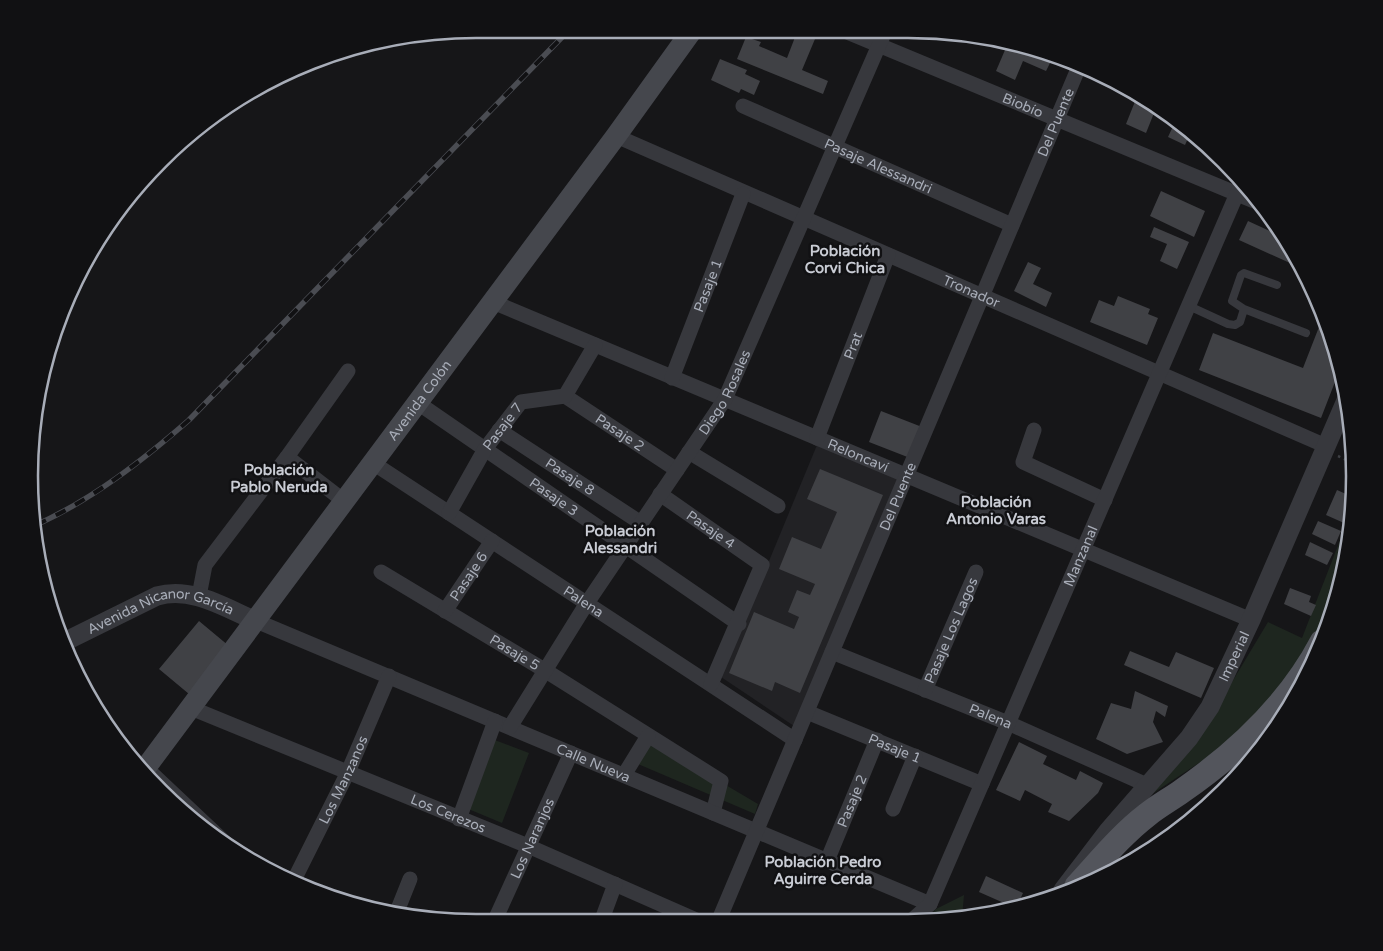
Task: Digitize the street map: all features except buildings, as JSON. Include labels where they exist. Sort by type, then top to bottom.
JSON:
[{"type":"main road","name":"Avenida Colón","points":[[148,766],[616,136],[686,38]]},
{"type":"main road","points":[[1083,876],[1147,815],[1183,791],[1251,735],[1284,700]]},
{"type":"street","name":"Biobío","points":[[862,38],[1057,119],[1237,187]]},
{"type":"street","name":"Diego Rosales","points":[[510,727],[587,603],[725,399],[882,38]]},
{"type":"street","name":"Del Puente","points":[[721,914],[1076,72]]},
{"type":"street","name":"Pasaje Alessandri","points":[[743,106],[1012,225]]},
{"type":"street","name":"Tronador","points":[[616,136],[743,194],[804,218],[1331,451]]},
{"type":"street","name":"Manzanal","points":[[919,914],[930,904],[1239,190]]},
{"type":"street","name":"Pasaje 1","points":[[672,378],[743,194]]},
{"type":"street","name":"Prat","points":[[817,438],[888,255]]},
{"type":"street","name":"Reloncaví","points":[[493,302],[1251,620]]},
{"type":"street","points":[[564,396],[595,345]]},
{"type":"street","points":[[199,596],[205,565],[287,457],[348,371]]},
{"type":"street","name":"Pasaje 7","points":[[449,513],[485,450],[521,402],[564,396]]},
{"type":"street","name":"Pasaje 2","points":[[564,396],[676,470]]},
{"type":"street","name":"Pasaje 3","points":[[418,403],[738,624]]},
{"type":"street","name":"Imperial","points":[[1077,879],[1147,785],[1200,722],[1218,692],[1331,451],[1342,416]]},
{"type":"street","name":"Pasaje 8","points":[[499,430],[641,523]]},
{"type":"street","points":[[1034,430],[1023,462],[1105,500]]},
{"type":"street","points":[[689,452],[778,506]]},
{"type":"street","points":[[287,457],[344,501]]},
{"type":"street","name":"Palena","points":[[373,463],[795,740]]},
{"type":"street","name":"Pasaje 4","points":[[660,494],[762,565],[738,624]]},
{"type":"street","name":"Pasaje 6","points":[[445,611],[492,541]]},
{"type":"street","name":"Pasaje 5","points":[[380,572],[546,671],[721,781],[713,813]]},
{"type":"street","name":"Pasaje Los Lagos","points":[[925,690],[976,572]]},
{"type":"street","name":"Avenida Nicanor García","points":[[70,639],[157,596],[178,592],[199,596],[256,621]]},
{"type":"street","name":"Calle Nueva","points":[[256,621],[930,904]]},
{"type":"street","points":[[711,684],[738,624]]},
{"type":"street","name":"Palena","points":[[832,652],[1008,723],[1147,785]]},
{"type":"street","name":"Los Manzanos","points":[[297,875],[348,772],[389,676]]},
{"type":"street","name":"Los Cerezos","points":[[191,708],[528,846],[683,914]]},
{"type":"street","name":"Pasaje 1","points":[[807,712],[982,784]]},
{"type":"street","points":[[459,819],[495,721]]},
{"type":"street","points":[[624,775],[648,736]]},
{"type":"street","name":"Pasaje 2","points":[[827,861],[877,740]]},
{"type":"street","name":"Los Naranjos","points":[[498,914],[570,753]]},
{"type":"street","points":[[893,809],[915,756]]},
{"type":"street","points":[[399,907],[410,879]]},
{"type":"street","points":[[604,914],[615,884]]},
{"type":"lane","points":[[1277,285],[1248,273],[1241,275],[1232,301],[1244,309],[1306,333]]},
{"type":"lane","points":[[1189,306],[1228,324],[1235,325],[1240,322],[1244,309]]},
{"type":"path","points":[[1331,451],[1345,459]]},
{"type":"shaded area","points":[[817,445],[904,480],[797,728],[721,677]]},
{"type":"shaded area","points":[[1341,537],[1331,589],[1312,643],[1297,673],[1226,745],[1149,796],[1214,712],[1268,622],[1302,638]]},
{"type":"shaded area","points":[[492,739],[529,753],[502,823],[466,808]]},
{"type":"shaded area","points":[[653,742],[758,804],[755,814],[638,764]]},
{"type":"shaded area","points":[[964,895],[963,910],[931,913]]},
{"type":"railway","points":[[40,523],[57,515],[116,478],[189,420],[561,38]]},
{"type":"district","name":"Población Corvi Chica","points":[[845,260]]},
{"type":"district","name":"Población Pablo Neruda","points":[[279,478]]},
{"type":"district","name":"Población Antonio Varas","points":[[996,510]]},
{"type":"district","name":"Población Alessandri","points":[[620,540]]},
{"type":"district","name":"Población Pedro Aguirre Cerda","points":[[823,870]]}]
